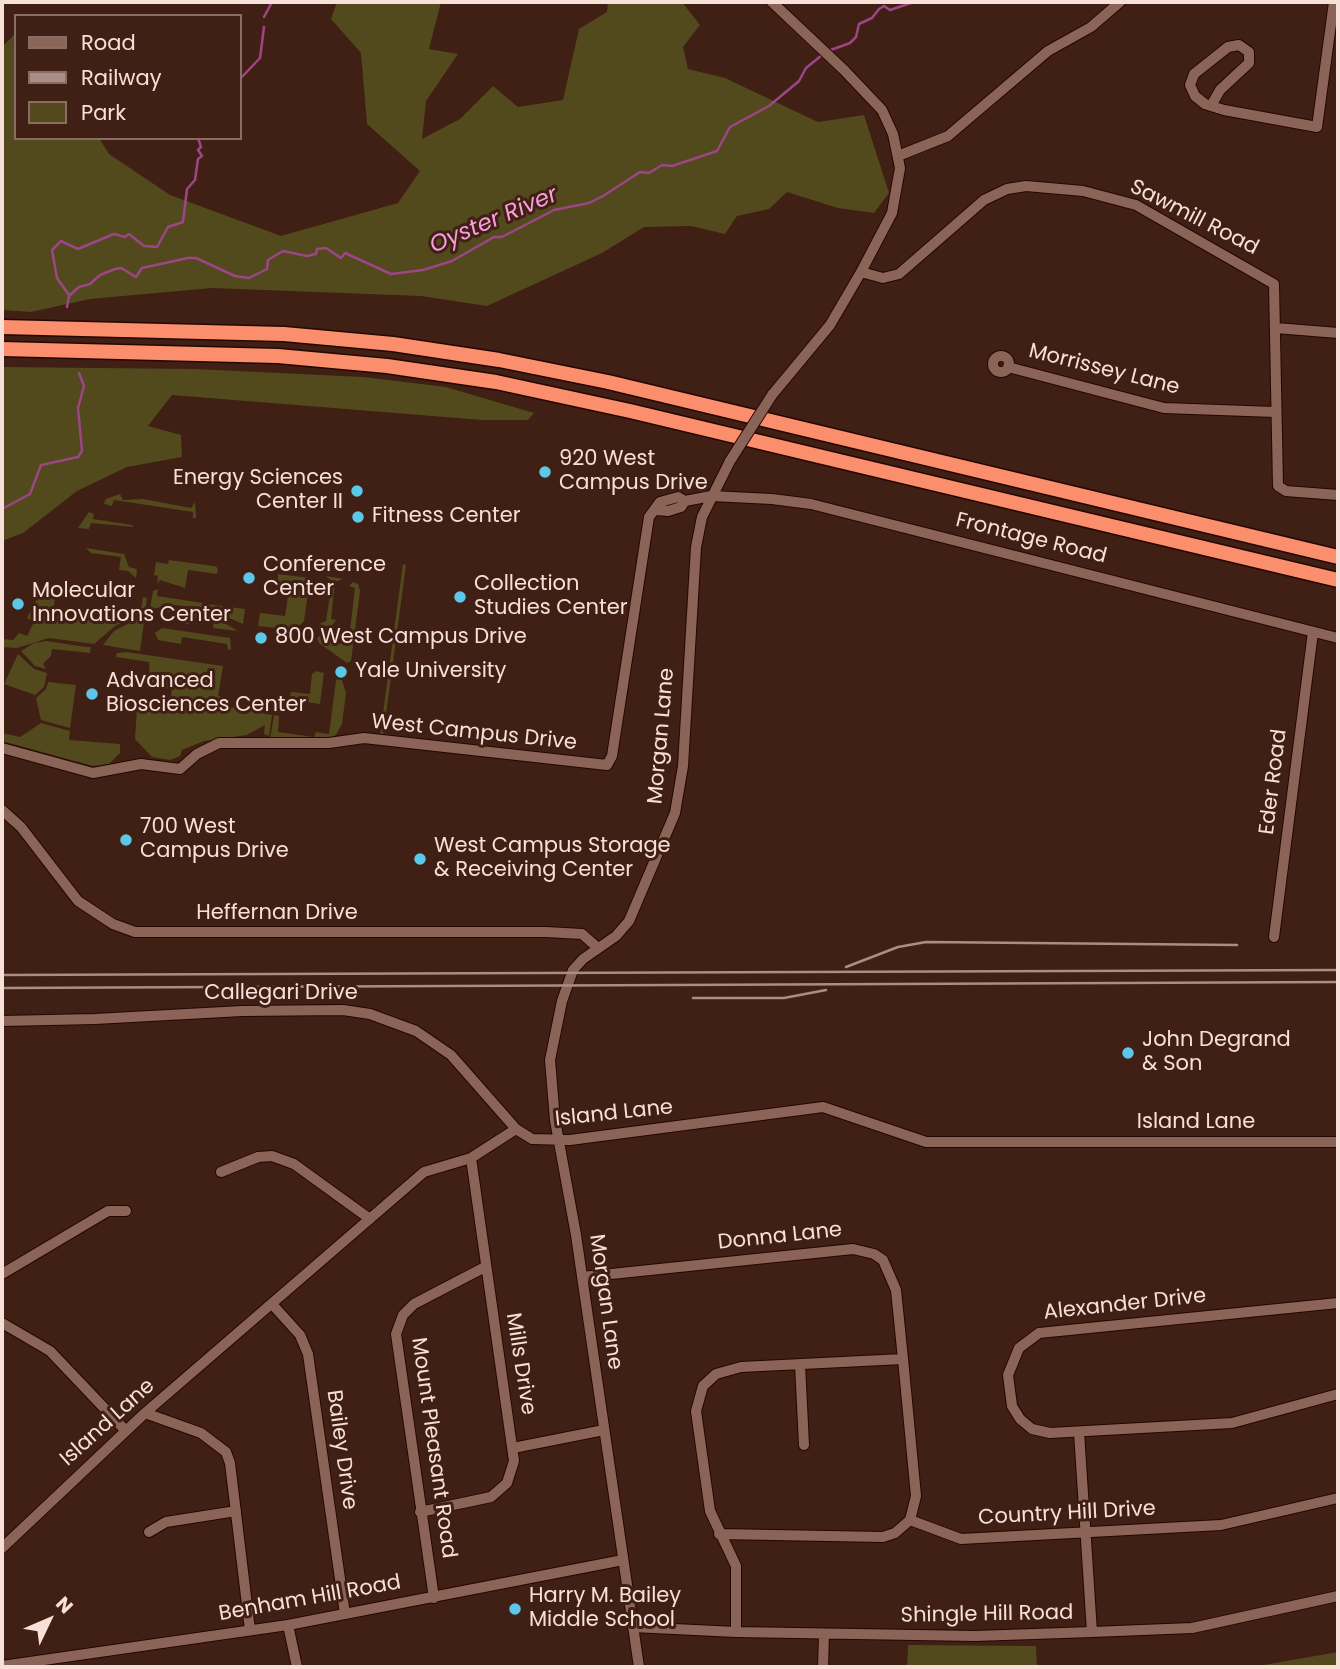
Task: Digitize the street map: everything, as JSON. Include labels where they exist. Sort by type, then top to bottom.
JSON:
[{"type":"highway","points":[[2,327],[284,334],[393,344],[491,359],[608,382],[1338,557]]},
{"type":"highway","points":[[2,349],[278,356],[387,366],[496,382],[643,414],[1338,580]]},
{"type":"street","points":[[772,2],[882,110],[898,156],[948,136],[1048,51],[1085,32],[1120,2]]},
{"type":"street","points":[[1210,106],[1220,90],[1249,63],[1249,52],[1241,45],[1228,47],[1191,79],[1193,93],[1210,106],[1317,127],[1334,2]]},
{"type":"street","name":"Morgan Lane","points":[[639,1667],[550,1076],[554,1036],[573,970],[623,930],[632,916],[680,797],[696,547],[711,496],[772,395],[830,325],[861,272],[897,200],[898,156]]},
{"type":"street","name":"Sawmill Road","points":[[861,272],[883,278],[899,274],[984,200],[1007,189],[1026,186],[1083,191],[1136,205],[1270,280],[1276,291],[1275,412],[1278,486],[1286,491],[1338,495]]},
{"type":"street","points":[[1276,328],[1338,333]]},
{"type":"street","name":"Morrissey Lane","points":[[1008,367],[1164,408],[1275,412]]},
{"type":"street","name":"West Campus Drive","points":[[2,748],[93,772],[141,764],[180,769],[197,754],[219,743],[329,743],[372,738],[607,765],[612,757],[649,517],[665,500],[678,497],[685,501],[711,496]]},
{"type":"street","name":"Frontage Road","points":[[711,496],[811,505],[1338,638]]},
{"type":"street","name":"Eder Road","points":[[1274,937],[1313,632]]},
{"type":"street","name":"Heffernan Drive","points":[[2,810],[21,827],[78,901],[104,919],[135,932],[546,932],[582,934],[598,948]]},
{"type":"street","name":"Callegari Drive","points":[[2,1021],[242,1011],[342,1010],[370,1014],[416,1031],[452,1055],[516,1129]]},
{"type":"street","name":"Island Lane","points":[[2,1548],[145,1413],[424,1172],[471,1158],[516,1129],[527,1138],[559,1141],[823,1107],[926,1142],[1338,1142]]},
{"type":"street","points":[[221,1172],[258,1157],[272,1156],[294,1164],[370,1219]]},
{"type":"street","name":"Mills Drive","points":[[420,1512],[484,1500],[497,1493],[510,1476],[514,1461],[471,1158]]},
{"type":"street","points":[[2,1274],[107,1211],[126,1211]]},
{"type":"street","name":"Donna Lane","points":[[582,1277],[864,1250],[884,1260],[893,1278],[903,1359],[916,1496],[910,1520]]},
{"type":"street","name":"Mount Pleasant Road","points":[[434,1598],[396,1334],[403,1315],[414,1304],[485,1267]]},
{"type":"street","name":"Alexander Drive","points":[[1338,1303],[1033,1335],[1019,1348],[1009,1369],[1010,1398],[1015,1413],[1026,1425],[1041,1432],[1232,1423],[1338,1394]]},
{"type":"street","name":"Bailey Drive","points":[[272,1304],[307,1348],[345,1614]]},
{"type":"street","points":[[2,1323],[59,1359],[126,1432]]},
{"type":"street","points":[[737,1632],[736,1566],[710,1511],[695,1411],[699,1394],[709,1379],[725,1370],[903,1359]]},
{"type":"street","points":[[800,1364],[804,1445]]},
{"type":"street","points":[[145,1413],[209,1437],[226,1452],[230,1463],[250,1630]]},
{"type":"street","points":[[513,1448],[604,1430]]},
{"type":"street","points":[[1079,1432],[1092,1633]]},
{"type":"street","name":"Country Hill Drive","points":[[910,1520],[961,1539],[1221,1525],[1338,1498]]},
{"type":"street","points":[[149,1532],[166,1522],[236,1511]]},
{"type":"street","points":[[719,1534],[883,1537],[895,1532],[910,1520]]},
{"type":"street","name":"Benham Hill Road","points":[[2,1666],[288,1625],[623,1560]]},
{"type":"street","name":"Shingle Hill Road","points":[[633,1626],[824,1634],[975,1636],[1092,1633],[1192,1628],[1338,1596]]},
{"type":"street","points":[[288,1625],[297,1667]]},
{"type":"street","points":[[823,1667],[824,1634]]},
{"type":"green space","points":[[337,2],[441,2],[429,49],[458,54],[426,101],[422,139],[460,119],[493,86],[518,107],[563,100],[579,29],[607,12],[608,2],[682,2],[700,25],[683,47],[688,69],[725,78],[818,122],[864,115],[889,193],[874,213],[838,208],[787,192],[769,209],[737,216],[725,234],[691,226],[644,227],[602,253],[487,306],[421,296],[212,288],[90,299],[31,312],[2,310],[2,47],[14,35],[14,140],[100,140],[109,154],[170,195],[281,236],[398,203],[420,171],[367,124],[361,53],[331,19]]},
{"type":"green space","points":[[2,367],[195,369],[363,377],[446,387],[534,413],[528,420],[482,420],[172,395],[148,426],[181,435],[182,457],[127,467],[77,491],[23,533],[2,541]]},
{"type":"green space","points":[[120,494],[123,500],[143,499],[191,508],[195,502],[196,518],[193,518],[193,512],[114,500],[112,506],[104,504],[106,499]]},
{"type":"green space","points":[[89,512],[94,514],[93,519],[134,527],[91,523],[89,529],[78,528]]},
{"type":"green space","points":[[86,548],[124,554],[129,567],[137,569],[136,578],[128,571],[119,570],[121,557],[91,553]]},
{"type":"green space","points":[[169,560],[214,566],[218,568],[217,574],[188,570],[185,588],[160,580],[157,584],[158,576],[154,575],[156,562],[168,564]]},
{"type":"green space","points":[[403,564],[406,565],[382,744],[380,736]]},
{"type":"green space","points":[[278,574],[310,578],[304,621],[295,630],[258,626],[260,613],[285,616],[289,589],[278,588]]},
{"type":"green space","points":[[326,576],[343,579],[335,582],[331,619],[336,620],[331,627],[319,624],[326,621],[329,602],[332,581]]},
{"type":"green space","points":[[353,582],[358,584],[360,591],[351,661],[347,663],[319,643],[317,638],[321,635],[322,640],[341,644],[349,639],[355,588],[349,586]]},
{"type":"green space","points":[[158,589],[157,596],[203,603],[203,608],[175,605],[150,609],[153,591]]},
{"type":"green space","points":[[42,590],[55,597],[53,615],[86,620],[87,616],[118,620],[141,609],[143,597],[147,598],[145,611],[115,626],[94,644],[49,638],[17,648],[2,647],[3,639],[13,640],[19,633],[27,636],[34,622],[27,618]]},
{"type":"green space","points":[[207,604],[245,609],[243,624],[206,608]]},
{"type":"green space","points":[[181,610],[210,615],[238,631],[213,628],[214,621],[190,618],[189,624],[179,623],[180,615],[165,611]]},
{"type":"green space","points":[[145,615],[140,651],[103,645],[114,631]]},
{"type":"green space","points":[[162,628],[230,638],[231,649],[228,650],[227,644],[182,637],[181,644],[158,640],[155,633]]},
{"type":"green space","points":[[47,641],[91,647],[90,653],[52,649],[51,656],[43,664],[46,669],[35,666],[21,651],[34,643]]},
{"type":"green space","points":[[117,653],[223,666],[218,696],[225,698],[225,706],[272,715],[269,736],[264,734],[265,725],[247,735],[204,741],[182,750],[180,756],[170,760],[152,757],[135,739],[137,708],[169,712],[172,689],[150,686],[149,662],[116,657]]},
{"type":"green space","points":[[18,654],[34,669],[47,673],[44,687],[35,695],[4,684]]},
{"type":"green space","points":[[316,671],[324,673],[320,704],[293,700],[292,706],[288,706],[291,692],[310,694],[312,674]]},
{"type":"green space","points":[[341,677],[346,693],[342,724],[336,735],[326,740],[270,739],[274,715],[279,716],[278,732],[314,737],[316,732],[329,734],[336,680]]},
{"type":"green space","points":[[48,682],[76,685],[70,728],[41,720],[36,698],[46,689]]},
{"type":"green space","points":[[41,723],[70,731],[69,740],[120,744],[120,753],[109,764],[93,766],[2,741],[2,733],[20,737]]},
{"type":"green space","points":[[908,1645],[1036,1646],[1037,1667],[907,1667]]},
{"type":"green space","points":[[1338,1652],[1338,1667],[1253,1667],[1292,1660]]},
{"type":"waterway","points":[[264,17],[272,2]]},
{"type":"waterway","name":"Oyster River","points":[[828,51],[850,43],[856,37],[859,24],[872,18],[884,6],[890,10],[914,2]]},
{"type":"waterway","points":[[242,77],[260,58],[264,27]]},
{"type":"waterway","name":"Oyster River","points":[[67,307],[69,296],[100,275],[121,268],[136,277],[142,268],[188,258],[196,258],[235,276],[249,278],[267,269],[268,260],[283,251],[307,256],[316,254],[317,249],[326,248],[341,258],[345,253],[391,274],[423,270],[452,261],[494,237],[502,237],[554,210],[589,203],[640,172],[649,173],[662,165],[672,166],[717,151],[730,127],[769,106],[799,81],[806,68],[822,55]]},
{"type":"waterway","points":[[69,295],[57,278],[52,250],[61,241],[78,249],[114,234],[125,237],[129,234],[144,246],[157,247],[168,227],[183,222],[187,189],[195,180],[198,159],[202,156],[198,150],[201,147],[199,140]]},
{"type":"waterway","name":"Oyster River","points":[[2,509],[30,494],[41,465],[78,457],[82,451],[78,408],[84,386],[79,373]]},
{"type":"railway","points":[[846,967],[898,947],[926,942],[1237,945]]},
{"type":"railway","points":[[2,975],[1338,970]]},
{"type":"railway","points":[[2,988],[1338,982]]},
{"type":"railway","points":[[693,998],[784,998],[826,990]]},
{"type":"place","name":"920 West Campus Drive","points":[[545,472]]},
{"type":"place","name":"Energy Sciences Center II","points":[[357,491]]},
{"type":"place","name":"Fitness Center","points":[[358,517]]},
{"type":"place","name":"Conference Center","points":[[249,578]]},
{"type":"place","name":"Collection Studies Center","points":[[460,597]]},
{"type":"place","name":"Molecular Innovations Center","points":[[18,604]]},
{"type":"place","name":"800 West Campus Drive","points":[[261,638]]},
{"type":"place","name":"Yale University","points":[[341,672]]},
{"type":"place","name":"Advanced Biosciences Center","points":[[92,694]]},
{"type":"place","name":"700 West Campus Drive","points":[[126,840]]},
{"type":"place","name":"West Campus Storage & Receiving Center","points":[[420,859]]},
{"type":"place","name":"John Degrand & Son","points":[[1128,1053]]},
{"type":"place","name":"Harry M. Bailey Middle School","points":[[515,1609]]}]
